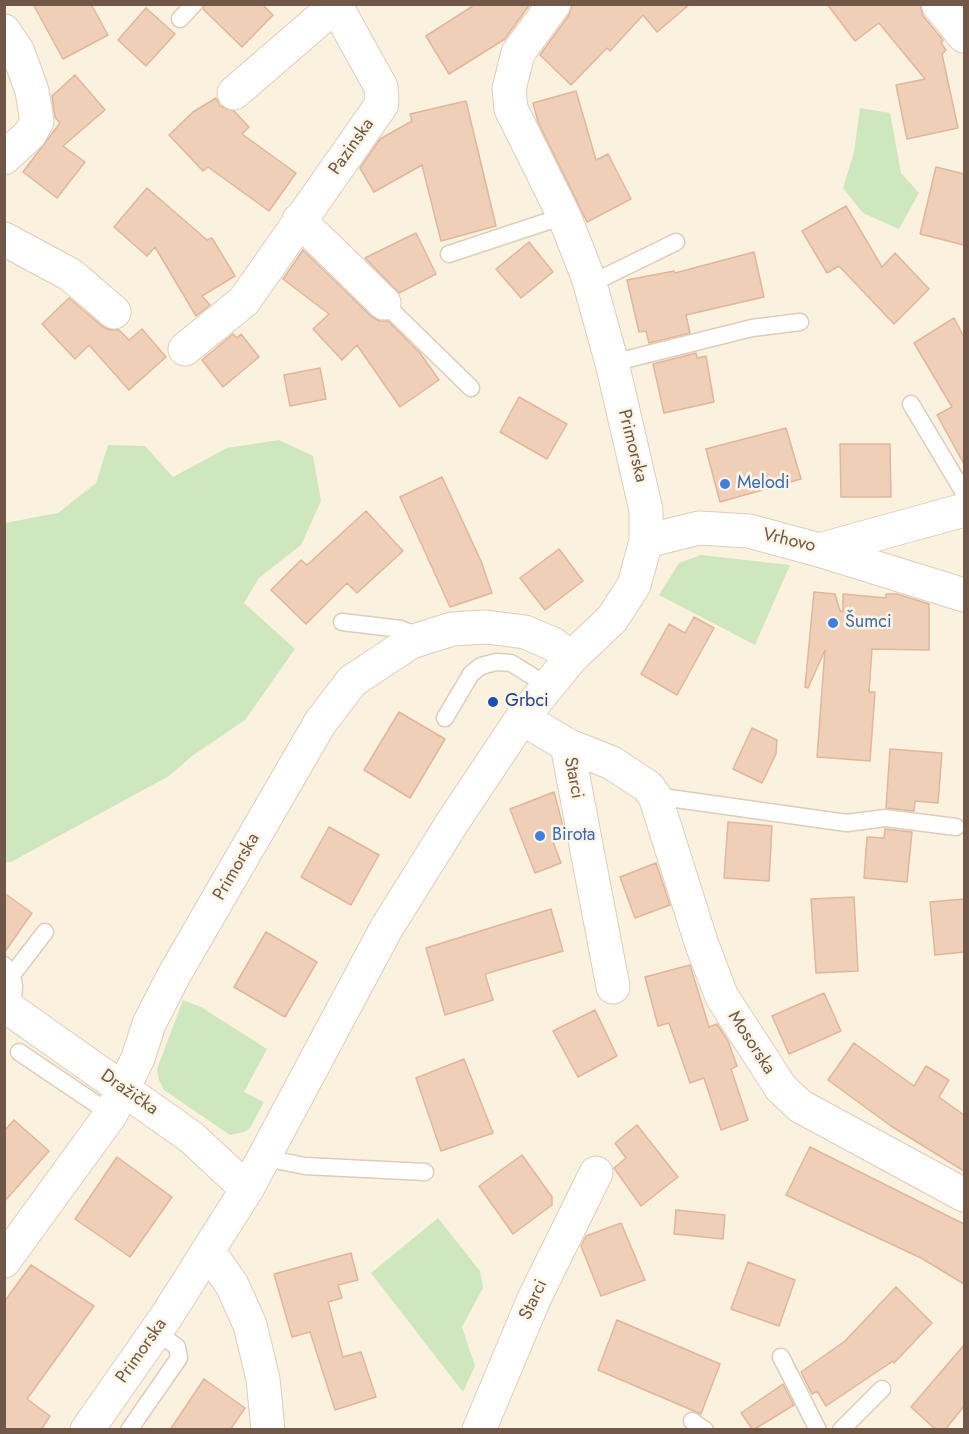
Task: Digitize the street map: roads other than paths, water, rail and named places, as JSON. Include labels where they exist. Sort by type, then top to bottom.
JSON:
[{"type":"street","name":"Primorska","points":[[87,1430],[209,1252],[248,1189],[386,929],[452,823],[522,718],[571,658],[612,619],[634,585],[646,541],[642,488],[612,363],[590,284],[564,216],[511,109],[509,89],[518,53],[554,4]]},
{"type":"street","points":[[938,4],[964,36]]},
{"type":"street","name":"Pazinska","points":[[184,349],[244,301],[382,104],[381,87],[336,5],[234,93]]},
{"type":"street","points":[[4,31],[18,52],[32,91],[37,121],[30,134],[4,158]]},
{"type":"street","points":[[299,220],[384,303]]},
{"type":"street","points":[[4,239],[71,275],[114,312]]},
{"type":"street","name":"Vrhovo","points":[[646,541],[699,528],[749,531],[819,550],[964,510]]},
{"type":"street","points":[[819,550],[964,595]]},
{"type":"street","name":"Primorska","points":[[4,1261],[118,1102],[149,1024],[174,975],[320,723],[358,676],[411,642],[452,629],[486,627],[525,632],[553,644],[571,658]]},
{"type":"street","points":[[522,718],[567,745],[612,763],[647,786],[656,796]]},
{"type":"street","name":"Starci","points":[[567,745],[613,987]]},
{"type":"street","name":"Mosorska","points":[[656,796],[702,945],[722,997],[781,1088],[800,1106],[964,1195]]},
{"type":"street","name":"Dražička","points":[[8,989],[118,1102],[191,1137],[248,1189]]},
{"type":"street","name":"Starci","points":[[479,1430],[534,1299],[596,1173]]},
{"type":"street","points":[[209,1252],[232,1285],[250,1325],[263,1379],[268,1430]]},
{"type":"lane","points":[[180,19],[194,4]]},
{"type":"lane","points":[[450,254],[564,216]]},
{"type":"lane","points":[[590,284],[676,242]]},
{"type":"lane","points":[[384,303],[471,388]]},
{"type":"lane","points":[[612,363],[752,328],[800,322]]},
{"type":"lane","points":[[911,404],[964,493]]},
{"type":"lane","points":[[342,622],[401,629],[423,638]]},
{"type":"lane","points":[[446,718],[471,674],[481,666],[506,662],[548,686]]},
{"type":"lane","points":[[656,796],[847,823],[885,819],[956,827]]},
{"type":"lane","points":[[8,989],[45,932]]},
{"type":"lane","points":[[19,1052],[118,1102]]},
{"type":"lane","points":[[265,1158],[305,1166],[425,1172]]},
{"type":"lane","points":[[129,1430],[179,1358],[177,1347],[156,1331]]},
{"type":"lane","points":[[781,1357],[818,1430]]},
{"type":"lane","points":[[841,1430],[882,1389]]},
{"type":"place","name":"Melodi","points":[[725,484]]},
{"type":"place","name":"Šumci","points":[[833,623]]},
{"type":"place","name":"Grbci","points":[[493,702]]},
{"type":"place","name":"Birota","points":[[540,836]]}]
